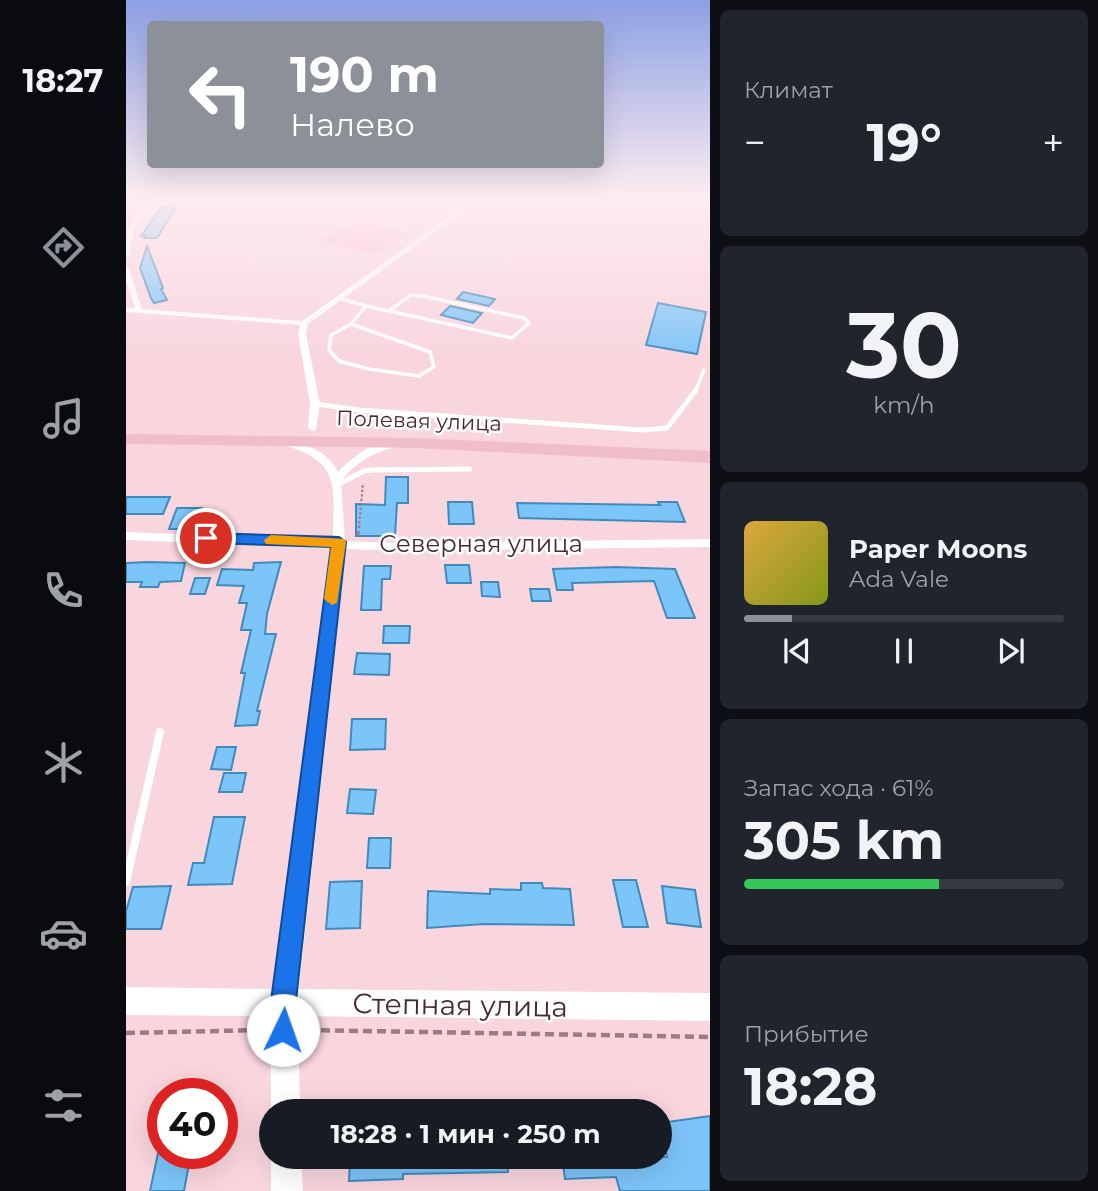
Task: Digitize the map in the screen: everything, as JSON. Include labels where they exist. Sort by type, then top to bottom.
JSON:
[{"type":"highway","name":"Полевая улица","points":[[126,428],[313,428],[709,444]]},
{"type":"highway","name":"Полевая улица","points":[[126,439],[415,443],[709,457]]},
{"type":"street","points":[[126,310],[304,323],[400,254]]},
{"type":"street","points":[[126,268],[139,311]]},
{"type":"street","points":[[304,323],[302,334],[315,404],[313,428]]},
{"type":"street","points":[[264,439],[302,446],[322,455],[331,464],[348,543],[284,1001],[285,1099]]},
{"type":"street","points":[[337,483],[356,458],[369,451],[415,443]]},
{"type":"street","name":"Северная улица","points":[[126,536],[399,547],[709,543]]},
{"type":"street","name":"Степная улица","points":[[126,1001],[709,1007]]},
{"type":"street","points":[[287,1169],[288,1191]]},
{"type":"lane","points":[[338,298],[366,306],[512,338],[529,323],[524,318],[423,296],[411,295],[389,311]]},
{"type":"lane","points":[[351,324],[430,352],[434,368],[419,376],[369,369],[339,361],[329,350],[331,335],[351,324],[366,306]]},
{"type":"lane","points":[[315,404],[360,410],[667,428],[682,414],[699,386],[704,370]]},
{"type":"lane","points":[[699,386],[709,386]]},
{"type":"lane","points":[[337,483],[364,471],[470,469]]},
{"type":"lane","points":[[126,882],[160,732]]},
{"type":"path","points":[[348,543],[364,471]]},
{"type":"path","points":[[126,1033],[283,1030],[709,1037]]},
{"type":"building","points":[[145,254],[150,254],[167,300],[154,303],[140,268]]},
{"type":"building","points":[[463,292],[495,299],[489,306],[457,299]]},
{"type":"building","points":[[658,303],[706,312],[697,354],[646,345]]},
{"type":"building","points":[[450,306],[482,313],[473,323],[441,315]]},
{"type":"building","points":[[386,477],[408,477],[408,503],[397,503],[395,536],[356,536],[356,504],[385,505]]},
{"type":"building","points":[[126,497],[170,497],[163,514],[126,514]]},
{"type":"building","points":[[448,502],[472,502],[474,524],[449,524]]},
{"type":"building","points":[[658,502],[677,502],[685,522],[519,518],[517,503],[660,505]]},
{"type":"building","points":[[177,508],[202,508],[194,529],[169,529]]},
{"type":"building","points":[[281,562],[267,614],[265,634],[276,634],[257,711],[260,711],[257,725],[235,726],[245,673],[241,673],[251,630],[241,630],[247,603],[239,603],[244,586],[217,585],[222,569],[253,570],[254,563]]},
{"type":"building","points":[[126,563],[185,563],[181,581],[160,582],[158,587],[140,587],[142,582],[126,582]]},
{"type":"building","points":[[445,565],[469,565],[471,583],[447,583]]},
{"type":"building","points":[[364,566],[391,566],[390,579],[382,579],[381,610],[361,610]]},
{"type":"building","points":[[553,569],[675,569],[695,618],[667,618],[654,581],[572,583],[573,590],[557,590]]},
{"type":"building","points":[[195,578],[210,578],[205,594],[190,594]]},
{"type":"building","points":[[481,582],[498,582],[500,597],[482,596]]},
{"type":"building","points":[[530,589],[549,589],[551,601],[532,601]]},
{"type":"building","points":[[384,626],[410,626],[409,643],[383,643]]},
{"type":"building","points":[[357,653],[390,654],[389,675],[354,674]]},
{"type":"building","points":[[352,719],[386,719],[385,749],[350,750]]},
{"type":"building","points":[[217,747],[236,747],[231,770],[211,769]]},
{"type":"building","points":[[224,773],[246,773],[242,792],[219,792]]},
{"type":"building","points":[[350,789],[376,790],[373,814],[347,813]]},
{"type":"building","points":[[214,817],[245,817],[232,884],[188,885],[193,863],[204,863]]},
{"type":"building","points":[[369,838],[391,838],[390,868],[367,868]]},
{"type":"building","points":[[613,880],[636,880],[648,927],[623,927]]},
{"type":"building","points":[[362,881],[360,928],[326,929],[330,882]]},
{"type":"building","points":[[521,883],[542,883],[543,888],[570,889],[574,925],[484,924],[427,928],[428,891],[490,894],[490,889],[521,890]]},
{"type":"building","points":[[171,886],[161,929],[126,929],[126,911],[133,887]]},
{"type":"building","points":[[662,886],[695,890],[701,927],[667,923]]},
{"type":"building","points":[[710,1116],[710,1191],[620,1191],[616,1177],[565,1179],[564,1169],[672,1169],[672,1121]]},
{"type":"building","points":[[155,1169],[188,1169],[184,1191],[150,1191]]},
{"type":"building","points":[[350,1169],[508,1169],[508,1172],[403,1174],[403,1179],[349,1181]]},
{"type":"slow traffic","points":[[271,540],[339,542],[332,599]]},
{"type":"route","points":[[206,538],[339,542],[284,1001],[283,1030]]}]
